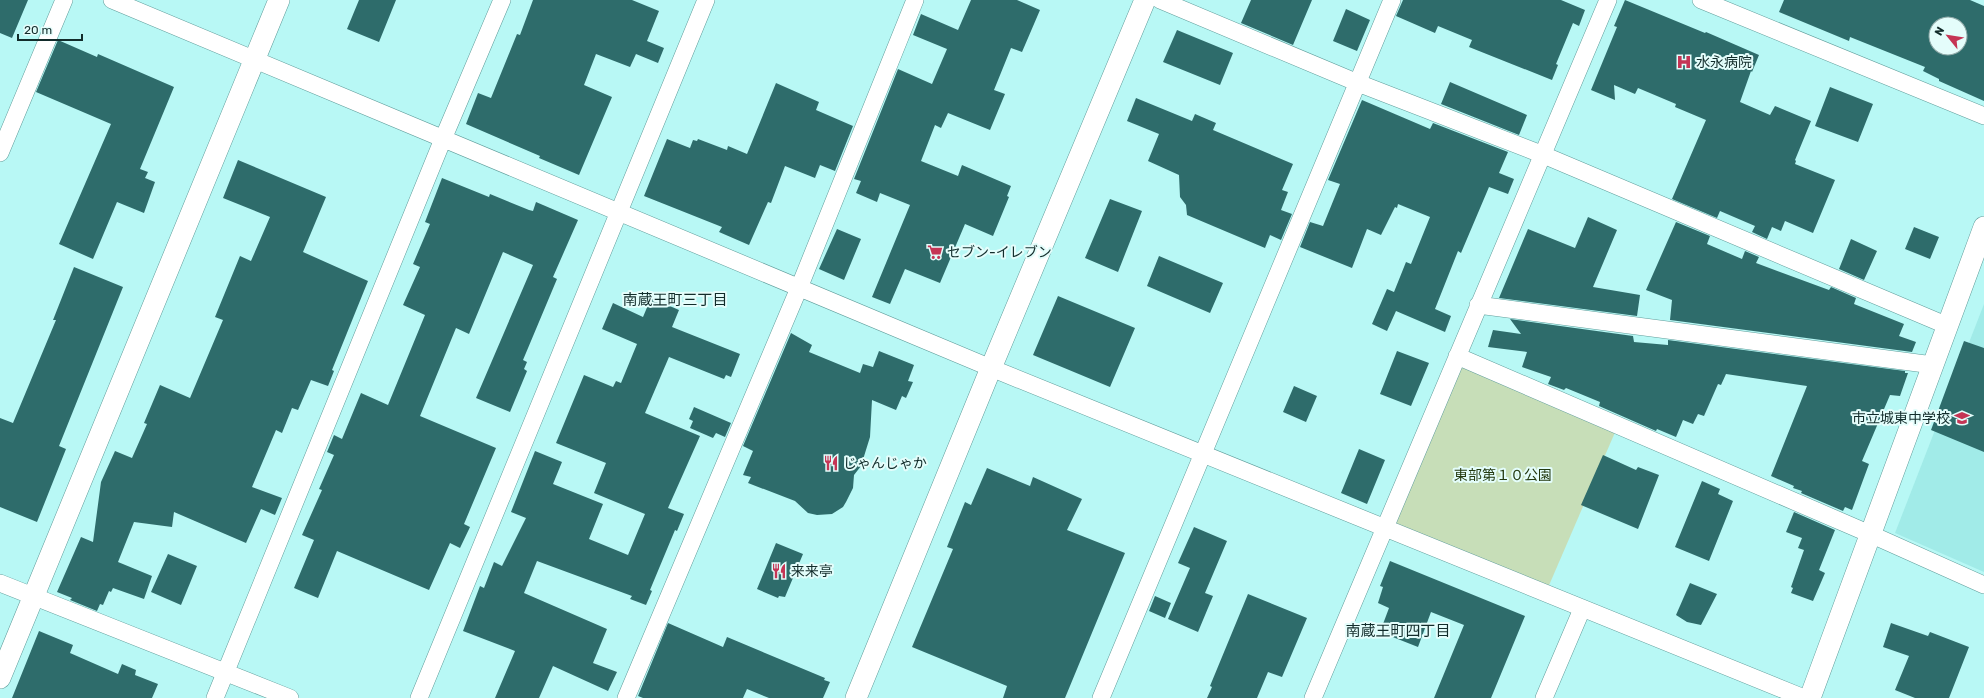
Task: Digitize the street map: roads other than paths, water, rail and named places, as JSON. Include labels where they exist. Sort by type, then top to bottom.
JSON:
[{"type":"street","points":[[0,153],[64,0]]},
{"type":"street","points":[[112,0],[254,58],[618,213],[991,368],[1804,698]]},
{"type":"street","points":[[0,678],[279,0]]},
{"type":"street","points":[[214,698],[226,672],[443,138],[502,0]]},
{"type":"street","points":[[418,698],[706,0]]},
{"type":"street","points":[[626,698],[799,288],[915,0]]},
{"type":"street","points":[[856,698],[991,368],[1145,0]]},
{"type":"street","points":[[1160,0],[1358,83],[1541,154],[1948,326]]},
{"type":"street","points":[[1101,698],[1392,0]]},
{"type":"street","points":[[1313,698],[1541,154],[1608,0]]},
{"type":"street","points":[[1701,0],[1984,116]]},
{"type":"street","points":[[1810,698],[1984,227]]},
{"type":"street","points":[[1478,305],[1933,365]]},
{"type":"street","points":[[1456,356],[1870,534],[1984,585]]},
{"type":"street","points":[[0,583],[290,698]]},
{"type":"street","points":[[1544,698],[1582,609]]},
{"type":"place","name":"水永病院","points":[[1684,62]]},
{"type":"place","name":"セブン-イレブン","points":[[935,252]]},
{"type":"place","name":"市立城東中学校","points":[[1962,418]]},
{"type":"place","name":"じゃんじゃか","points":[[831,463]]},
{"type":"place","name":"来来亭","points":[[779,571]]},
{"type":"district","name":"南蔵王町三丁目","points":[[675,300]]},
{"type":"district","name":"南蔵王町四丁目","points":[[1398,631]]},
{"type":"park label","name":"東部第１０公園","points":[[1503,475]]}]
